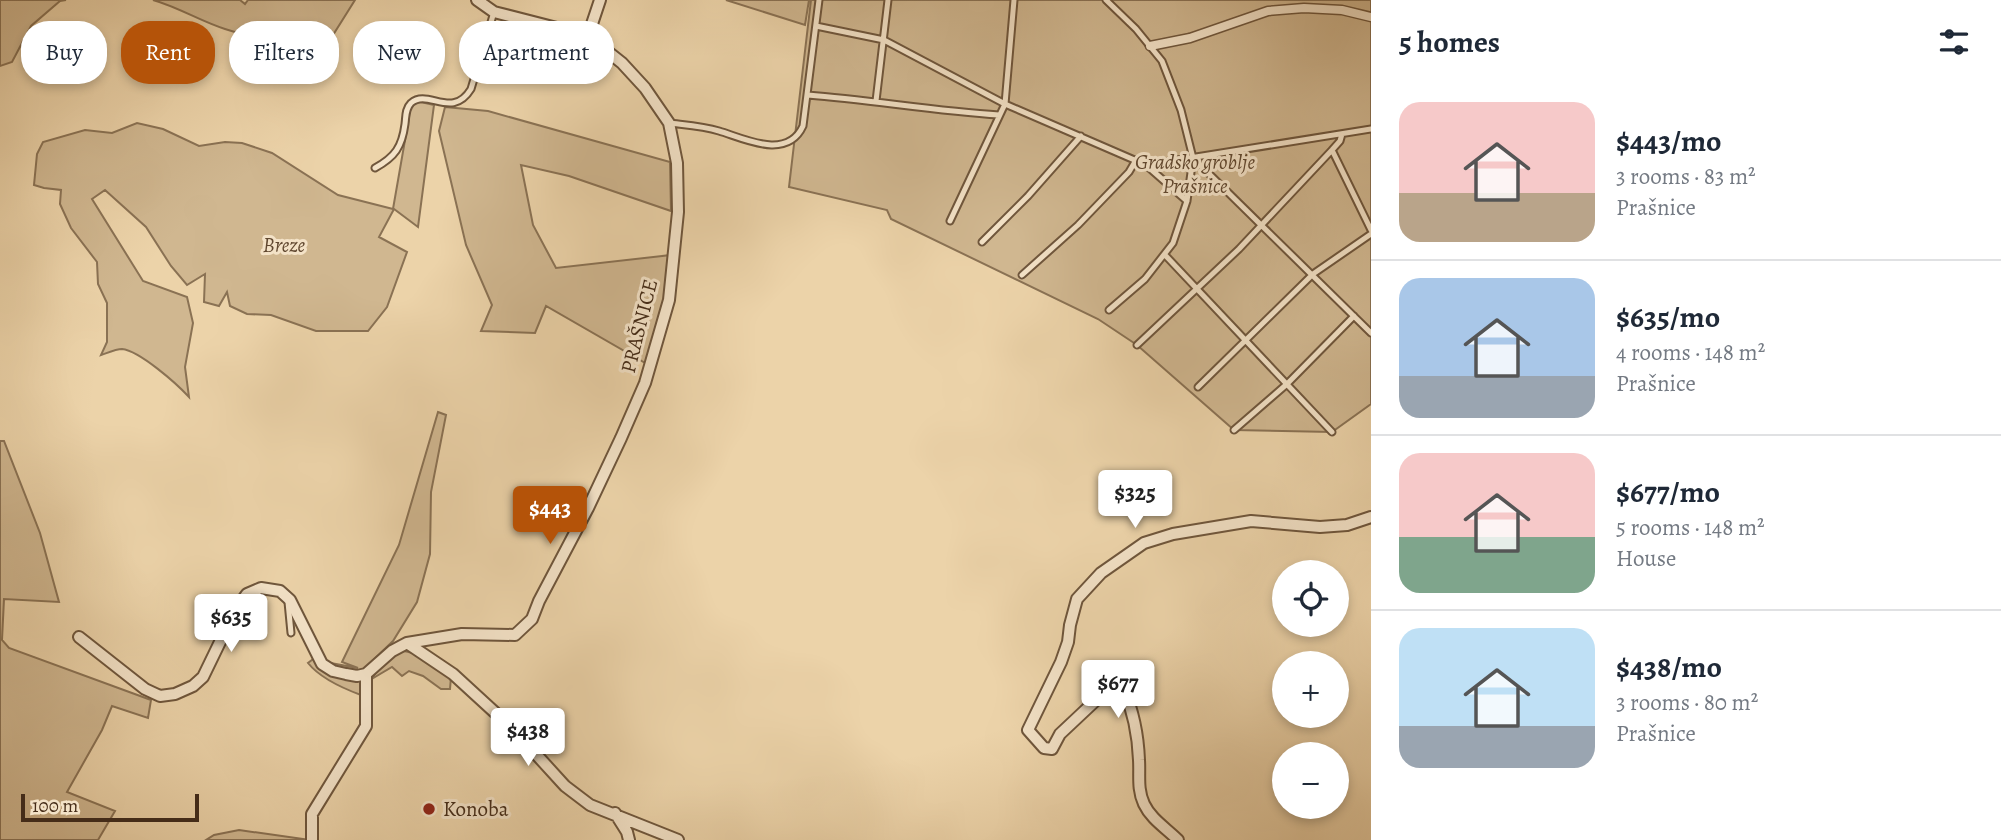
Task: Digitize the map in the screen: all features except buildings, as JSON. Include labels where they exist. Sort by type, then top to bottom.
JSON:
[{"type":"street","name":"PRAŠNICE","points":[[477,0],[494,12],[529,21]]},
{"type":"street","points":[[593,21],[600,0]]},
{"type":"street","points":[[1150,46],[1191,38],[1268,11],[1304,8],[1342,10],[1371,17]]},
{"type":"street","name":"PRAŠNICE","points":[[366,674],[392,651],[407,643],[462,634],[514,635],[532,619],[588,508],[645,383],[669,300],[678,212],[677,163],[669,122],[645,88],[614,57]]},
{"type":"street","points":[[1178,840],[1158,823],[1145,806],[1139,791],[1137,731],[1124,690],[1110,687],[1060,734],[1052,749],[1044,748],[1028,730],[1065,652],[1077,599],[1101,573],[1144,543],[1173,534],[1251,521],[1320,527],[1347,525],[1371,517]]},
{"type":"street","points":[[79,637],[145,689],[160,696],[175,694],[193,686],[203,677],[236,609],[247,594],[261,588],[280,591],[298,613],[322,664],[333,671],[346,674],[366,674],[366,726],[312,814],[312,840]]},
{"type":"street","points":[[407,643],[453,674],[514,730],[565,786],[590,805],[678,840]]},
{"type":"street","points":[[615,813],[629,840]]},
{"type":"lane","points":[[669,122],[718,130],[746,142],[775,144],[791,140],[801,131],[808,96],[819,0]]},
{"type":"lane","points":[[876,101],[888,0]]},
{"type":"lane","points":[[950,222],[1005,104],[1014,0]]},
{"type":"lane","points":[[1105,0],[1136,29],[1162,61],[1181,110],[1193,158],[1187,201],[1172,243],[1146,279],[1109,310]]},
{"type":"lane","points":[[375,168],[393,158],[405,127],[406,110],[412,102],[426,99],[452,104],[467,95],[494,12]]},
{"type":"lane","points":[[816,26],[884,40],[1005,104],[1146,165],[1187,201]]},
{"type":"lane","points":[[808,96],[876,101],[999,116]]},
{"type":"lane","points":[[1146,165],[1371,130]]},
{"type":"lane","points":[[1137,345],[1262,224],[1340,141],[1342,134]]},
{"type":"lane","points":[[982,242],[1028,196],[1081,136]]},
{"type":"lane","points":[[1198,387],[1313,274],[1371,232],[1332,150]]},
{"type":"lane","points":[[1193,158],[1371,333]]},
{"type":"lane","points":[[1023,275],[1078,225],[1129,172],[1136,160]]},
{"type":"lane","points":[[1165,255],[1332,432]]},
{"type":"lane","points":[[1234,430],[1287,384],[1354,316]]},
{"type":"lane","points":[[287,598],[290,634]]},
{"type":"green space","points":[[0,0],[66,0],[60,1],[37,21],[21,21],[21,45],[12,62],[0,66]]},
{"type":"green space","points":[[153,0],[240,0],[245,4],[248,0],[355,0],[339,25],[339,21],[229,21],[229,30],[215,26],[215,21],[205,21]]},
{"type":"green space","points":[[726,0],[809,0],[805,25]]},
{"type":"green space","name":"Gradsko groblje Prašnice","points":[[811,0],[1371,0],[1371,404],[1332,432],[1234,430],[1137,345],[1098,319],[891,219],[887,210],[789,187]]},
{"type":"green space","name":"Breze","points":[[412,100],[434,105],[418,227],[394,209],[379,237],[407,252],[387,307],[368,331],[316,331],[271,315],[247,314],[230,306],[227,292],[219,306],[204,302],[205,274],[187,285],[146,227],[105,190],[92,199],[143,281],[187,297],[193,323],[185,367],[189,397],[158,369],[130,351],[120,349],[101,355],[107,342],[107,303],[98,284],[97,262],[71,228],[60,204],[61,190],[34,185],[37,154],[43,142],[85,130],[112,133],[137,123],[163,129],[199,146],[225,142],[242,143],[272,153],[338,195],[393,209]]},
{"type":"green space","points":[[445,107],[488,111],[670,162],[671,211],[569,176],[521,165],[533,225],[556,268],[671,255],[666,300],[647,364],[546,306],[535,333],[481,331],[492,305],[466,245],[439,131]]},
{"type":"green space","points":[[438,412],[446,415],[431,492],[430,554],[417,602],[393,641],[365,668],[361,695],[325,678],[308,663],[321,653],[325,662],[358,668],[342,662],[399,545]]},
{"type":"green space","points":[[0,441],[4,441],[40,533],[59,602],[4,599],[2,640],[9,648],[151,700],[148,718],[112,706],[102,730],[67,792],[115,811],[98,840],[0,840]]},
{"type":"green space","points":[[395,649],[422,655],[451,677],[450,689],[441,689],[423,676],[409,671],[402,676],[392,667],[370,680]]},
{"type":"green space","points":[[239,830],[310,840],[206,840],[214,835]]},
{"type":"place","name":"Konoba","points":[[429,809]]}]
